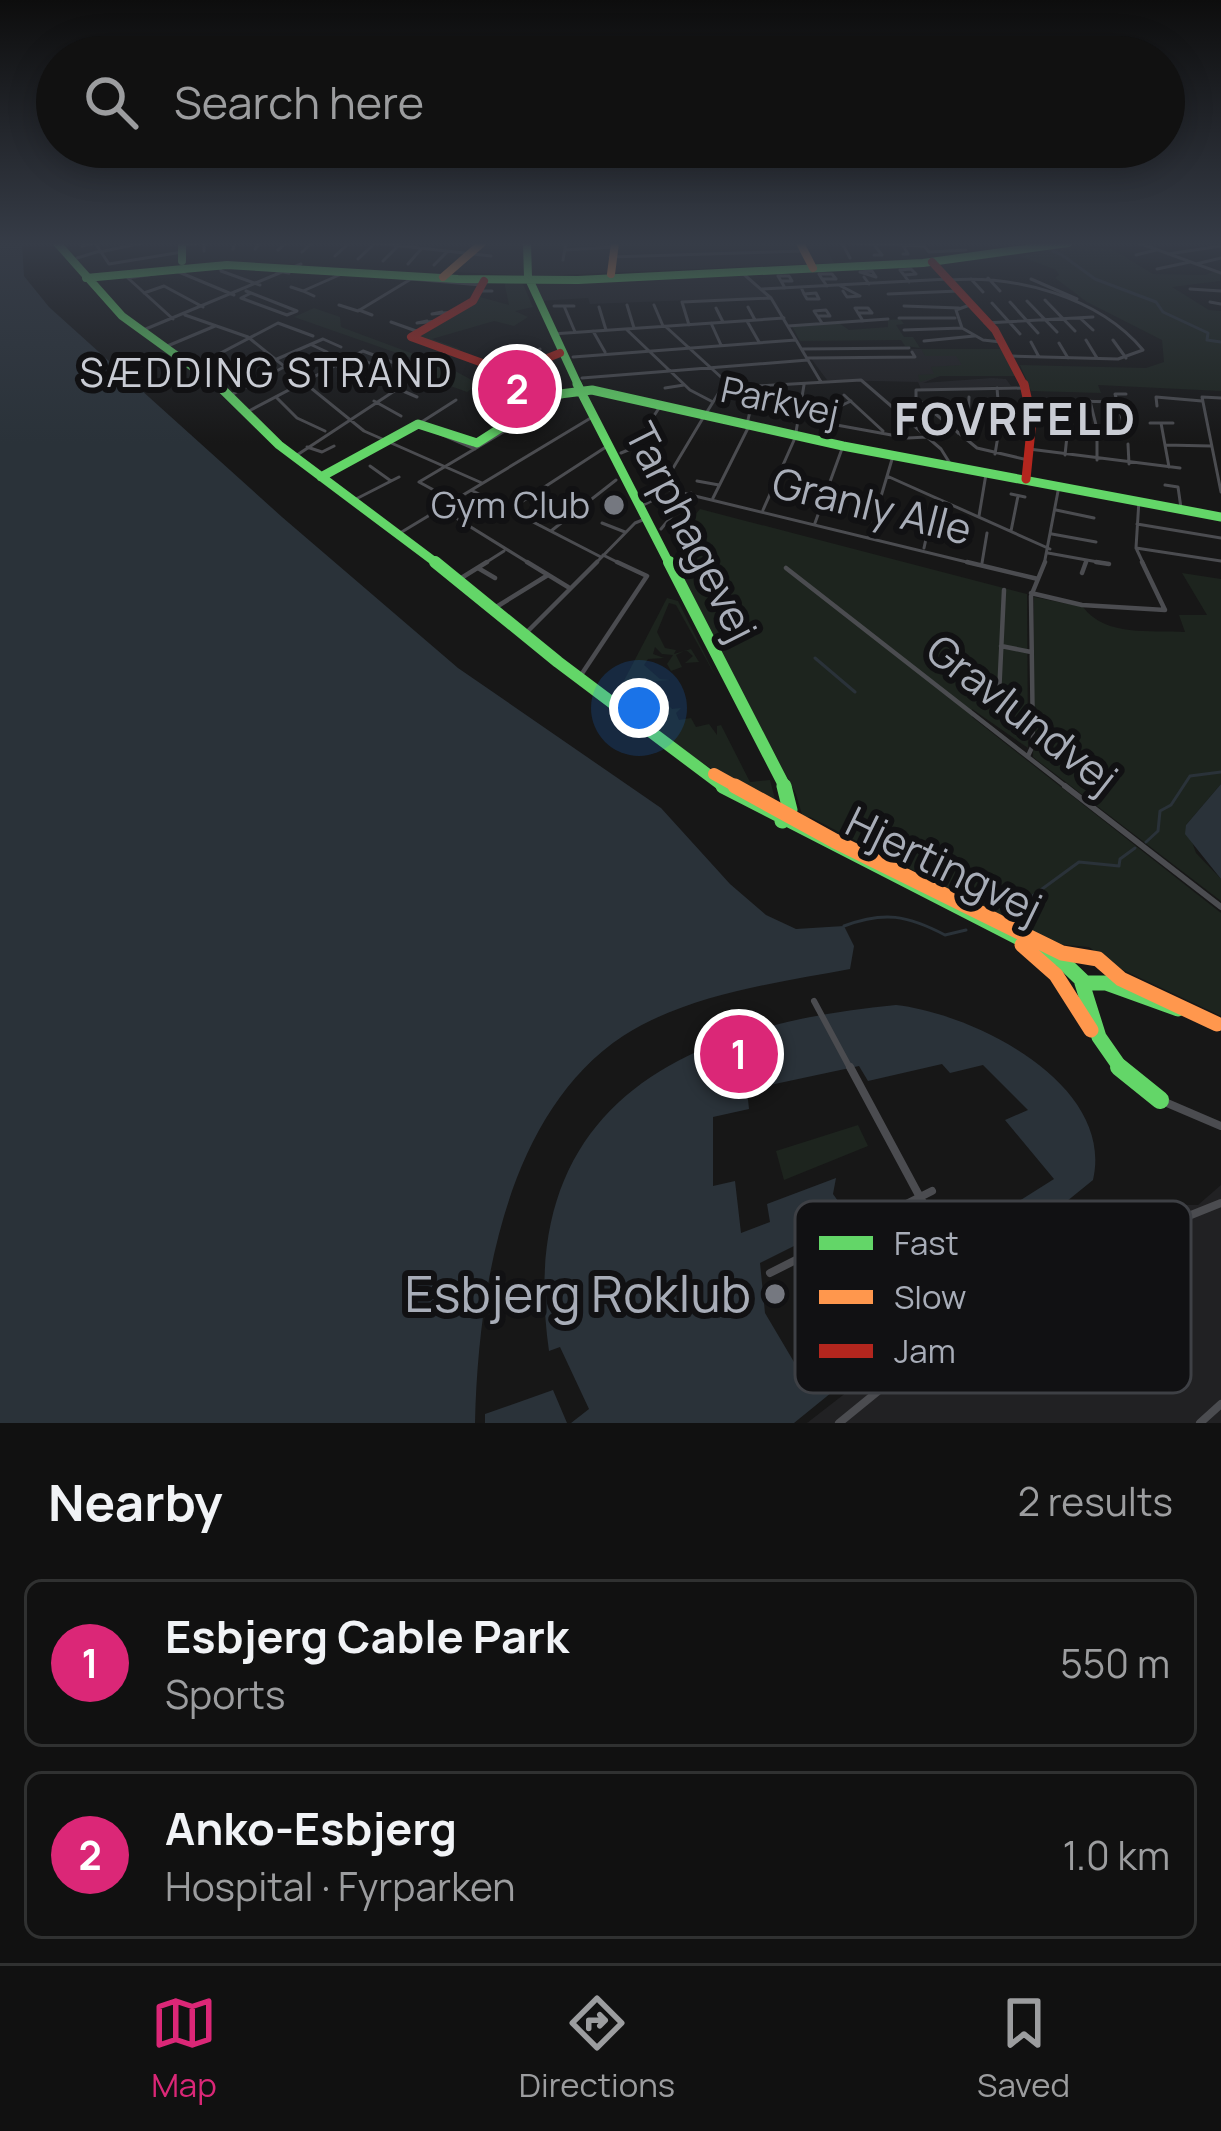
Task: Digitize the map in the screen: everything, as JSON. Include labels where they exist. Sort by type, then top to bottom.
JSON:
[{"type":"street","points":[[119,309],[231,394],[294,457],[400,533],[578,678],[697,765],[780,816]]},
{"type":"street","points":[[162,309],[173,319]]},
{"type":"street","points":[[142,331],[198,309]]},
{"type":"street","points":[[272,309],[287,315],[297,311],[293,309]]},
{"type":"street","points":[[391,322],[429,309]]},
{"type":"street","points":[[449,309],[411,337],[508,373],[533,356]]},
{"type":"street","name":"Tarphagevej","points":[[540,309],[778,775],[790,802],[780,816]]},
{"type":"street","points":[[565,309],[575,332]]},
{"type":"street","points":[[600,309],[606,330]]},
{"type":"street","points":[[628,309],[634,328]]},
{"type":"street","points":[[656,309],[664,326],[724,383],[756,386],[860,380],[927,437],[951,465]]},
{"type":"street","points":[[684,309],[689,325]]},
{"type":"street","points":[[717,309],[723,322]]},
{"type":"street","points":[[749,309],[754,320]]},
{"type":"street","points":[[779,309],[821,382]]},
{"type":"street","points":[[955,318],[962,309]]},
{"type":"street","points":[[969,309],[1011,356],[1028,394],[1026,479]]},
{"type":"street","points":[[998,309],[1020,334]]},
{"type":"street","points":[[1017,309],[1038,333]]},
{"type":"street","points":[[1035,309],[1057,332]]},
{"type":"street","points":[[1053,309],[1075,331]]},
{"type":"street","points":[[1011,356],[1126,358],[1141,353],[1142,345],[1081,309]]},
{"type":"street","points":[[359,310],[372,315]]},
{"type":"street","points":[[858,314],[863,321]]},
{"type":"street","points":[[184,315],[248,337],[346,418],[482,483]]},
{"type":"street","points":[[818,316],[822,323]]},
{"type":"street","points":[[985,323],[1098,317]]},
{"type":"street","points":[[548,327],[575,332],[784,318]]},
{"type":"street","points":[[899,318],[955,318]]},
{"type":"street","points":[[955,318],[974,336]]},
{"type":"street","points":[[1080,318],[1093,330]]},
{"type":"street","points":[[788,326],[888,319]]},
{"type":"street","points":[[747,321],[759,342]]},
{"type":"street","points":[[194,367],[280,323],[313,336]]},
{"type":"street","points":[[711,323],[721,345]]},
{"type":"street","points":[[165,347],[215,326]]},
{"type":"street","points":[[904,330],[962,328]]},
{"type":"street","points":[[626,329],[684,385],[713,402]]},
{"type":"street","points":[[593,331],[607,354]]},
{"type":"street","points":[[924,341],[974,336],[1001,342]]},
{"type":"street","points":[[278,359],[322,340],[341,347]]},
{"type":"street","points":[[511,367],[533,356],[796,340]]},
{"type":"street","points":[[1086,340],[1097,358]]},
{"type":"street","points":[[1113,340],[1126,358]]},
{"type":"street","points":[[1031,342],[1039,357]]},
{"type":"street","points":[[1060,343],[1068,358]]},
{"type":"street","points":[[311,345],[327,352]]},
{"type":"street","points":[[425,426],[477,443],[581,384],[808,359],[915,357],[911,350],[802,349]]},
{"type":"street","points":[[211,378],[267,351]]},
{"type":"street","points":[[248,412],[363,351],[410,369]]},
{"type":"street","points":[[354,356],[390,371]]},
{"type":"street","points":[[336,365],[358,386]]},
{"type":"street","points":[[231,394],[286,366]]},
{"type":"street","points":[[294,457],[346,418],[408,382],[430,390]]},
{"type":"street","points":[[524,635],[644,513],[724,383]]},
{"type":"street","points":[[763,510],[796,435],[804,383]]},
{"type":"street","name":"Parkvej","points":[[581,384],[843,446],[1221,517]]},
{"type":"street","points":[[665,388],[684,385]]},
{"type":"street","points":[[713,497],[748,425],[756,386]]},
{"type":"street","points":[[396,388],[417,397]]},
{"type":"street","points":[[995,454],[1000,424],[997,388]]},
{"type":"street","points":[[1118,402],[1061,400],[997,388],[916,390],[916,398],[958,433],[977,448],[995,454],[1065,455],[1180,468]]},
{"type":"street","points":[[1126,394],[1115,394],[1127,436]]},
{"type":"street","points":[[844,395],[887,434]]},
{"type":"street","points":[[958,433],[968,428],[969,397]]},
{"type":"street","points":[[276,398],[296,418],[327,432]]},
{"type":"street","points":[[1157,406],[1156,398],[1221,398]]},
{"type":"street","points":[[453,500],[418,482],[554,399]]},
{"type":"street","points":[[1203,399],[1221,492]]},
{"type":"street","points":[[374,400],[400,416]]},
{"type":"street","points":[[321,477],[425,426],[456,400]]},
{"type":"street","points":[[1061,400],[1065,455]]},
{"type":"street","points":[[832,424],[834,409],[850,401]]},
{"type":"street","points":[[1090,401],[1096,425]]},
{"type":"street","points":[[509,510],[615,449],[633,448],[661,405]]},
{"type":"street","points":[[400,533],[594,416]]},
{"type":"street","points":[[798,418],[927,437]]},
{"type":"street","points":[[1150,423],[1174,424]]},
{"type":"street","points":[[1161,423],[1168,467]]},
{"type":"street","points":[[425,426],[475,449]]},
{"type":"street","points":[[1210,435],[1221,436]]},
{"type":"street","points":[[1096,460],[1097,440]]},
{"type":"street","points":[[1128,444],[1129,464]]},
{"type":"street","points":[[1166,445],[1211,446]]},
{"type":"street","points":[[308,447],[322,452],[334,446]]},
{"type":"street","points":[[815,523],[843,446]]},
{"type":"street","points":[[868,537],[893,454]]},
{"type":"street","points":[[370,466],[392,481]]},
{"type":"street","points":[[979,516],[986,472]]},
{"type":"street","points":[[886,476],[1049,551],[1109,564]]},
{"type":"street","points":[[354,500],[399,477]]},
{"type":"street","points":[[551,531],[616,480]]},
{"type":"street","points":[[697,481],[719,485]]},
{"type":"street","points":[[1165,485],[1178,487],[1181,508]]},
{"type":"street","points":[[1028,756],[1033,746],[1031,594],[1049,551],[1059,486]]},
{"type":"street","name":"Granly Alle","points":[[662,488],[1038,579]]},
{"type":"street","points":[[470,490],[647,576],[578,678]]},
{"type":"street","points":[[661,529],[691,494]]},
{"type":"street","points":[[1011,531],[1018,496]]},
{"type":"street","points":[[1031,594],[1082,605],[1165,610],[1136,548],[1139,500]]},
{"type":"street","points":[[923,550],[933,507]]},
{"type":"street","points":[[440,508],[570,588]]},
{"type":"street","points":[[1056,510],[1094,518]]},
{"type":"street","points":[[602,523],[626,532]]},
{"type":"street","points":[[1137,524],[1221,538]]},
{"type":"street","points":[[982,565],[987,533]]},
{"type":"street","points":[[1052,533],[1096,542]]},
{"type":"street","points":[[1136,548],[1221,562]]},
{"type":"street","points":[[458,580],[506,549]]},
{"type":"street","points":[[1082,573],[1086,562]]},
{"type":"street","points":[[478,568],[495,578]]},
{"type":"street","name":"Gravlundvej","points":[[786,568],[1221,907]]},
{"type":"street","points":[[493,609],[548,575]]},
{"type":"street","points":[[990,704],[999,695],[1004,590]]},
{"type":"street","points":[[1000,646],[1031,652]]},
{"type":"street","points":[[735,790],[780,816]]},
{"type":"street","name":"Hjertingvej","points":[[780,816],[1078,969]]},
{"type":"street","name":"Hjertingvej","points":[[780,816],[1078,969]]},
{"type":"street","points":[[958,909],[1042,961],[1125,1076],[1160,1100],[1221,1126]]},
{"type":"street","points":[[1078,969],[1098,959],[1104,980],[1087,1006]]},
{"type":"street","points":[[1078,969],[1091,1030]]},
{"type":"street","points":[[1078,969],[1219,1025]]},
{"type":"street","points":[[814,1001],[922,1201]]},
{"type":"street","points":[[912,1201],[932,1190]]},
{"type":"street","points":[[1191,1215],[1221,1203]]},
{"type":"street","points":[[770,1274],[795,1261]]},
{"type":"street","points":[[839,1423],[875,1393]]},
{"type":"street","points":[[1200,1423],[1221,1404]]},
{"type":"shaded area","points":[[0,309],[52,309],[458,668],[661,808],[730,884],[766,915],[796,929],[844,926],[854,946],[850,969],[733,992],[675,1010],[623,1036],[583,1070],[551,1111],[525,1158],[506,1210],[483,1318],[475,1423],[0,1423]]},
{"type":"shaded area","points":[[318,309],[340,317],[341,327],[446,366],[479,384],[467,392],[417,374],[437,367],[294,317]]},
{"type":"shaded area","points":[[460,309],[522,309],[515,311],[528,317],[514,326],[494,321],[432,339],[460,349],[458,353],[415,337]]},
{"type":"shaded area","points":[[1102,309],[1221,311],[1221,391],[1098,385],[1101,393],[1031,391],[1020,365],[1146,368],[1164,362],[1162,340]]},
{"type":"shaded area","points":[[900,319],[904,324],[896,325],[904,337],[913,337],[920,348],[905,346],[901,340],[800,341],[792,326],[839,323],[849,330],[888,327],[888,320]]},
{"type":"shaded area","points":[[910,349],[1002,349],[1018,376],[940,376],[923,383],[992,378],[1006,379],[1011,386],[921,389],[918,382],[827,380],[810,357],[912,356]]},
{"type":"shaded area","points":[[921,349],[1002,349],[1018,376],[940,376],[920,382],[918,375],[934,374],[931,367],[962,365],[956,356],[925,356]]},
{"type":"shaded area","points":[[700,509],[1027,594],[1028,748],[972,709],[972,717],[1221,913],[1221,1016],[1121,969],[1089,947],[1056,944],[810,817],[803,818],[796,794],[677,569],[696,541],[677,536]]},
{"type":"shaded area","points":[[1182,573],[1221,579],[1221,784],[1186,825],[1196,853],[1221,879],[1221,901],[1033,757],[1034,597],[1083,607],[1092,617],[1116,628],[1185,632],[1179,615],[1207,615]]},
{"type":"shaded area","points":[[667,598],[678,601],[716,677],[676,605],[669,603],[657,632],[665,648],[676,650],[674,654],[684,651],[676,655],[682,667],[671,671],[667,664],[673,655],[655,647],[653,654],[664,658],[648,659],[644,665],[660,679],[670,680],[638,683],[636,688],[653,690],[672,709],[681,708],[676,713],[679,720],[691,718],[696,727],[709,724],[717,735],[721,725],[750,782],[770,780],[775,799],[740,786],[677,744],[625,705],[630,693],[622,703],[615,698]]},
{"type":"shaded area","points":[[1221,784],[1221,879],[1185,834],[1186,825]]},
{"type":"shaded area","points":[[896,1005],[963,1023],[999,1039],[1061,1085],[1083,1113],[1094,1145],[1093,1180],[1067,1201],[1019,1201],[1054,1179],[1005,1120],[1028,1110],[983,1065],[950,1073],[942,1064],[868,1081],[859,1066],[747,1090],[749,1109],[713,1117],[713,1186],[735,1181],[741,1233],[770,1222],[767,1204],[836,1178],[833,1194],[838,1201],[795,1201],[795,1246],[760,1263],[765,1313],[795,1361],[795,1393],[831,1393],[794,1423],[571,1423],[589,1409],[560,1347],[549,1351],[545,1266],[558,1196],[587,1139],[629,1093],[683,1058],[747,1033]]},
{"type":"shaded area","points":[[858,1125],[868,1146],[784,1180],[776,1151]]},
{"type":"shaded area","points":[[1221,1185],[1221,1423],[807,1423],[846,1393],[1191,1393],[1191,1205],[1198,1205]]},
{"type":"shaded area","points":[[553,1390],[567,1423],[485,1423],[485,1414]]},
{"type":"waterway","points":[[1161,309],[1208,333],[1207,340],[1221,342]]},
{"type":"waterway","points":[[815,658],[855,692]]},
{"type":"waterway","points":[[1146,842],[1158,831],[1160,811],[1171,805],[1190,776],[1221,772]]},
{"type":"waterway","points":[[976,904],[991,898],[1027,900],[1079,862],[1119,866],[1120,859],[1135,848]]},
{"type":"waterway","points":[[844,926],[884,917],[907,919],[945,935],[966,930]]},
{"type":"traffic: fast","points":[[116,309],[211,378],[279,445],[400,533],[558,662],[733,793],[1060,959],[1085,983],[1106,983]]},
{"type":"traffic: fast","points":[[541,309],[788,793],[790,810],[782,821]]},
{"type":"traffic: fast","points":[[321,477],[418,424],[477,443],[552,395],[592,390],[843,446],[1221,517]]},
{"type":"traffic: fast","points":[[1082,983],[1107,1051],[1128,1076],[1160,1100]]},
{"type":"traffic: fast","points":[[1106,983],[1178,1009]]},
{"type":"traffic: slow","points":[[714,774],[835,841],[1062,953],[1098,959],[1121,979],[1217,1024]]},
{"type":"traffic: slow","points":[[1022,945],[1056,975],[1091,1030]]},
{"type":"traffic: jam","points":[[459,309],[411,337],[510,373],[560,353]]},
{"type":"traffic: jam","points":[[978,309],[1008,349],[1026,390],[1032,420],[1026,479]]},
{"type":"place","name":"Anko-Esbjerg","points":[[517,389]]},
{"type":"place","name":"Gym Club","points":[[614,505]]},
{"type":"place","name":"Esbjerg Cable Park","points":[[739,1054]]},
{"type":"place","name":"Esbjerg Roklub","points":[[775,1294]]},
{"type":"district","name":"SÆDDING STRAND","points":[[267,373]]},
{"type":"district","name":"FOVRFELD","points":[[1016,419]]}]
